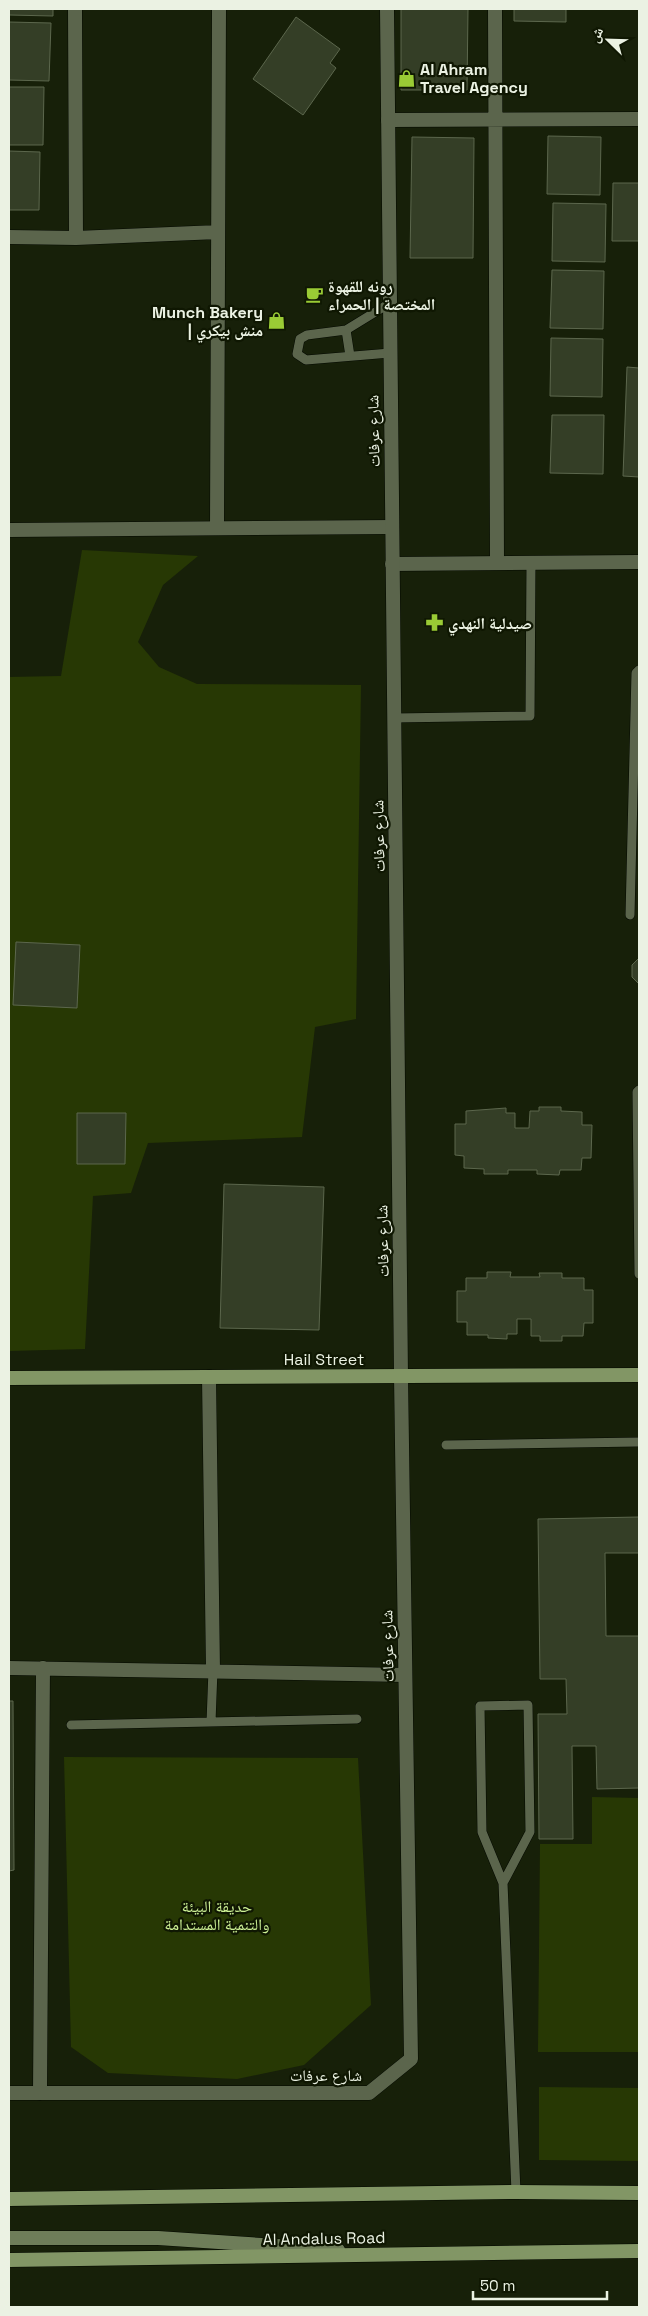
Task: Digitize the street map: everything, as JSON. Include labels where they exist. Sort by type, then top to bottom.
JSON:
[{"type":"main road","name":"Hail Street","points":[[9,1378],[639,1375]]},
{"type":"main road","points":[[9,2199],[516,2192],[639,2193]]},
{"type":"main road","points":[[9,2238],[158,2238],[409,2254]]},
{"type":"main road","name":"Al Andalus Road","points":[[9,2260],[639,2251]]},
{"type":"street","points":[[75,9],[76,238]]},
{"type":"street","points":[[217,528],[219,9]]},
{"type":"street","name":"شارع عرفات","points":[[9,2093],[370,2093],[411,2059],[401,1376],[386,9]]},
{"type":"street","points":[[495,9],[497,120],[497,562]]},
{"type":"street","points":[[388,120],[639,118]]},
{"type":"street","points":[[9,237],[76,238],[218,232]]},
{"type":"street","points":[[9,530],[392,527]]},
{"type":"street","points":[[392,564],[639,562]]},
{"type":"street","points":[[209,1377],[214,1670]]},
{"type":"street","points":[[9,1668],[214,1670],[405,1675]]},
{"type":"street","points":[[40,2093],[43,1668]]},
{"type":"lane","points":[[390,303],[346,330],[307,335],[300,338],[297,354],[306,360],[390,354]]},
{"type":"lane","points":[[346,330],[350,356]]},
{"type":"lane","points":[[394,718],[530,716],[531,562]]},
{"type":"lane","points":[[630,915],[636,674],[639,670]]},
{"type":"lane","points":[[632,859],[639,866]]},
{"type":"lane","points":[[639,1090],[637,1092],[637,1132],[639,1274]]},
{"type":"lane","points":[[446,1444],[639,1442]]},
{"type":"lane","points":[[211,1722],[214,1670]]},
{"type":"lane","points":[[503,1883],[530,1832],[528,1706],[480,1706],[482,1832],[503,1883],[516,2192]]},
{"type":"lane","points":[[71,1725],[356,1719]]},
{"type":"green space","points":[[82,550],[198,556],[163,585],[138,642],[159,667],[197,684],[361,685],[356,1019],[315,1027],[302,1137],[148,1143],[131,1193],[93,1196],[85,1349],[9,1351],[9,677],[61,676]]},
{"type":"green space","name":"حديقة البيئة والتنمية المستدامة","points":[[64,1757],[358,1758],[371,2005],[304,2065],[237,2079],[108,2073],[71,2047]]},
{"type":"green space","points":[[592,1797],[639,1798],[639,2052],[538,2052],[540,1844],[592,1844]]},
{"type":"green space","points":[[539,2087],[639,2088],[639,2161],[539,2160]]},
{"type":"building","points":[[9,9],[53,9],[53,16],[9,15]]},
{"type":"building","points":[[401,9],[468,9],[467,90],[401,90]]},
{"type":"building","points":[[514,9],[566,9],[566,22],[514,21]]},
{"type":"building","points":[[296,17],[340,49],[330,63],[336,68],[303,115],[253,79]]},
{"type":"building","points":[[9,22],[51,23],[49,81],[9,80]]},
{"type":"building","points":[[9,87],[44,87],[43,145],[9,145]]},
{"type":"building","points":[[548,136],[601,137],[600,195],[547,194]]},
{"type":"building","points":[[412,137],[474,138],[473,258],[410,258]]},
{"type":"building","points":[[9,151],[40,152],[39,210],[9,210]]},
{"type":"building","points":[[613,183],[639,183],[639,241],[612,241]]},
{"type":"building","points":[[553,203],[606,204],[605,262],[552,261]]},
{"type":"building","points":[[552,270],[604,271],[603,329],[550,328]]},
{"type":"building","points":[[551,338],[603,339],[602,397],[550,396]]},
{"type":"building","points":[[627,367],[639,368],[639,477],[623,476]]},
{"type":"building","points":[[552,415],[604,415],[603,474],[550,473]]},
{"type":"building","points":[[16,942],[80,945],[77,1008],[13,1005]]},
{"type":"building","points":[[639,958],[639,984],[632,977],[632,965]]},
{"type":"building","points":[[539,1107],[561,1107],[561,1111],[582,1112],[582,1125],[592,1125],[591,1158],[582,1158],[581,1170],[560,1170],[559,1175],[537,1174],[537,1170],[508,1170],[508,1174],[484,1174],[484,1169],[464,1168],[464,1156],[455,1155],[455,1124],[466,1124],[466,1111],[506,1108],[506,1113],[515,1113],[515,1128],[529,1128],[530,1111],[539,1111]]},
{"type":"building","points":[[77,1113],[126,1113],[125,1164],[77,1164]]},
{"type":"building","points":[[224,1184],[324,1187],[319,1330],[220,1328]]},
{"type":"building","points":[[487,1272],[511,1272],[510,1277],[540,1277],[539,1273],[562,1273],[562,1278],[584,1278],[584,1290],[593,1290],[593,1323],[584,1323],[583,1336],[562,1336],[562,1341],[540,1341],[540,1336],[531,1336],[531,1319],[517,1319],[517,1334],[507,1334],[507,1339],[488,1338],[488,1335],[467,1335],[467,1322],[457,1322],[457,1291],[466,1291],[466,1278],[487,1278]]},
{"type":"building","points":[[639,1517],[639,1553],[605,1553],[606,1636],[639,1636],[639,1788],[597,1789],[596,1746],[572,1746],[573,1839],[539,1839],[538,1714],[567,1714],[566,1679],[540,1679],[538,1519]]},
{"type":"building","points":[[9,1701],[13,1701],[14,1870],[9,1871]]},
{"type":"place","name":"Al Ahram Travel Agency","points":[[406,78]]},
{"type":"place","name":"رونه للقهوة المختصة | الحمراء","points":[[314,295]]},
{"type":"place","name":"Munch Bakery | منش بيكري","points":[[277,321]]},
{"type":"place","name":"صيدلية النهدي","points":[[434,623]]}]
